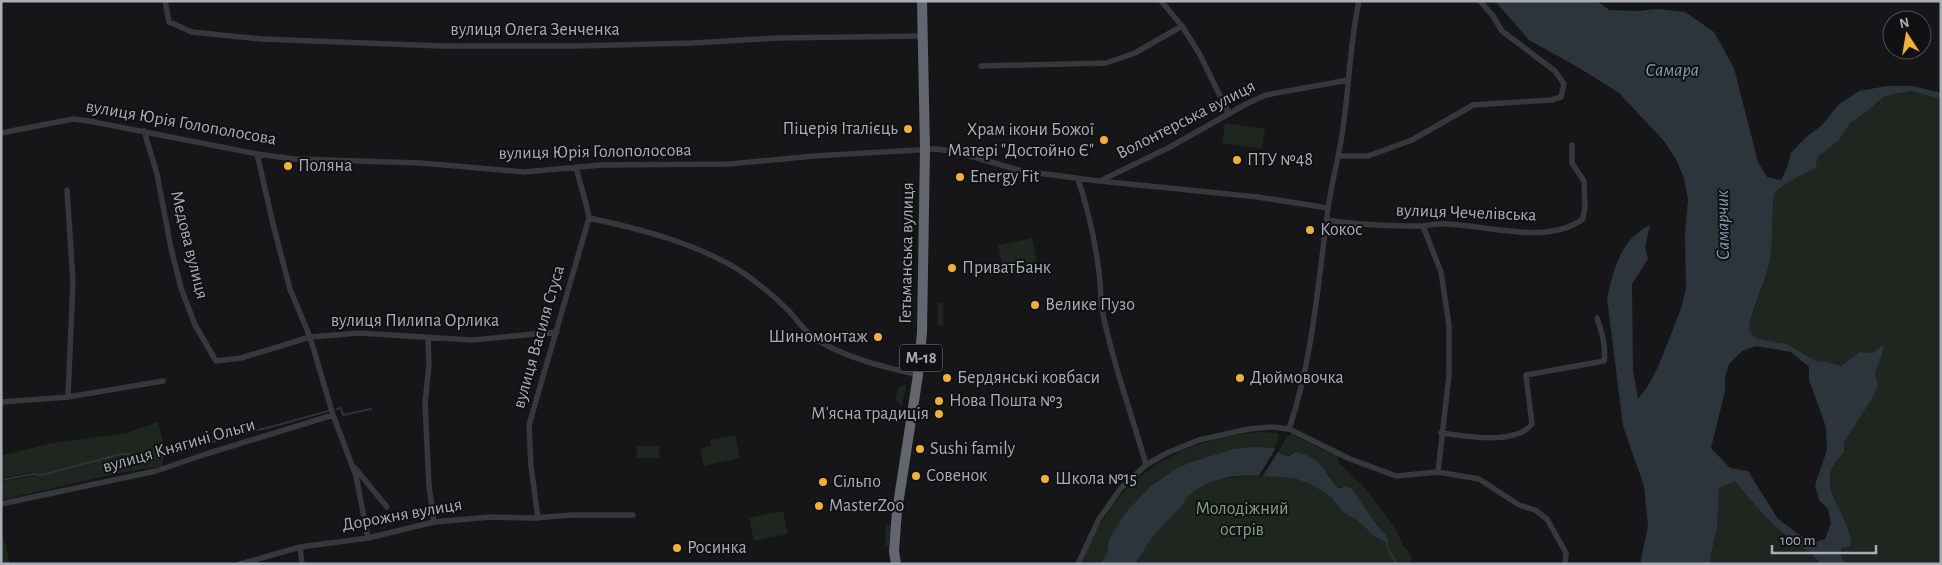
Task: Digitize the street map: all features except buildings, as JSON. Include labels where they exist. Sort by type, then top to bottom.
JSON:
[{"type":"highway","name":"Гетьманська вулиця","points":[[896,564],[894,551],[897,511],[918,375],[922,332],[924,36],[922,1]]},
{"type":"street","name":"вулиця Олега Зенченка","points":[[165,1],[169,22],[192,32],[262,39],[442,46],[575,46],[693,43],[777,38],[924,36]]},
{"type":"street","points":[[1161,1],[1182,26],[1199,52],[1229,114]]},
{"type":"street","points":[[1289,430],[1300,398],[1310,345],[1359,1]]},
{"type":"street","points":[[1338,156],[1368,156],[1412,140],[1473,105],[1551,100],[1561,97],[1564,84],[1555,71],[1502,31],[1493,16],[1480,1]]},
{"type":"street","points":[[981,66],[1106,63],[1135,53],[1182,26]]},
{"type":"street","name":"Волонтерська вулиця","points":[[1099,181],[1170,147],[1266,95],[1348,80]]},
{"type":"street","name":"вулиця Юрія Голополосова","points":[[1,133],[73,119],[257,154],[332,161],[422,163],[524,172],[601,165],[729,164],[814,156],[924,150]]},
{"type":"street","name":"Медова вулиця","points":[[144,131],[156,174],[171,248],[182,288],[195,325],[216,362]]},
{"type":"street","name":"вулиця Чечелівська","points":[[1327,220],[1356,224],[1423,226],[1448,224],[1516,232],[1559,230],[1578,223],[1583,219],[1585,206],[1584,181],[1572,163],[1572,145]]},
{"type":"street","name":"Волонтерська вулиця","points":[[924,150],[953,151],[1022,171],[1078,179],[1258,197],[1328,208]]},
{"type":"street","points":[[257,154],[290,289],[310,337],[333,415],[356,476],[368,538]]},
{"type":"street","points":[[576,167],[580,189],[587,202],[589,218],[638,228],[720,260],[742,272],[788,310],[811,335],[843,353],[918,375]]},
{"type":"street","points":[[1078,179],[1086,202],[1095,248],[1104,320],[1114,362],[1132,414],[1146,465]]},
{"type":"street","points":[[67,190],[74,281],[68,397]]},
{"type":"street","name":"вулиця Василя Стуса","points":[[538,518],[531,466],[529,425],[532,409],[557,332],[589,218]]},
{"type":"street","points":[[1423,226],[1441,272],[1449,325],[1449,375],[1438,472]]},
{"type":"street","points":[[1441,433],[1485,438],[1510,436],[1528,430],[1532,424],[1526,375],[1604,361],[1606,350],[1597,318]]},
{"type":"street","name":"вулиця Пилипа Орлика","points":[[216,362],[241,358],[310,337],[359,333],[472,340],[557,332]]},
{"type":"street","points":[[428,338],[429,365],[425,403],[429,486],[434,522]]},
{"type":"street","points":[[1,402],[68,397],[163,381]]},
{"type":"street","name":"вулиця Княгині Ольги","points":[[1,504],[156,471],[333,415]]},
{"type":"street","points":[[1078,564],[1105,512],[1121,488],[1146,465],[1190,443],[1224,433],[1262,428],[1289,430],[1350,459],[1396,476],[1438,472],[1479,479],[1518,505],[1535,510],[1547,519],[1566,553],[1565,564]]},
{"type":"street","points":[[351,464],[387,507]]},
{"type":"street","name":"Дорожня вулиця","points":[[240,564],[300,546],[368,538],[434,522],[491,517],[538,518],[572,515],[633,515]]},
{"type":"street","points":[[300,546],[302,564]]},
{"type":"green space","points":[[1911,91],[1941,99],[1941,564],[1846,564],[1841,552],[1845,523],[1837,509],[1830,479],[1834,466],[1844,453],[1844,442],[1870,402],[1875,373],[1881,358],[1883,345],[1873,353],[1859,352],[1841,367],[1828,362],[1817,361],[1804,353],[1757,339],[1749,331],[1769,264],[1774,194],[1787,183],[1815,169],[1818,157],[1840,139],[1850,123],[1885,96]]},
{"type":"green space","points":[[1225,123],[1265,129],[1262,149],[1222,143]]},
{"type":"green space","points":[[1032,238],[1039,270],[1005,276],[998,245]]},
{"type":"green space","points":[[938,303],[943,303],[943,325],[940,326],[938,325]]},
{"type":"green space","points":[[906,385],[902,406],[895,399],[898,388]]},
{"type":"green space","points":[[158,422],[165,450],[162,466],[124,472],[1,500],[1,482],[38,475],[33,474],[33,472],[1,478],[1,456],[52,443],[127,433]]},
{"type":"green space","points":[[1259,432],[1277,433],[1278,441],[1274,448],[1234,449],[1175,469],[1151,487],[1126,512],[1107,548],[1107,554],[1100,564],[1082,564],[1095,534],[1111,508],[1129,487],[1149,469],[1172,455],[1198,445],[1227,437]]},
{"type":"green space","name":"Молодіжний острів","points":[[1292,434],[1323,450],[1340,455],[1337,461],[1365,488],[1395,528],[1403,545],[1411,555],[1411,564],[1135,564],[1154,535],[1179,509],[1189,495],[1204,484],[1217,480],[1258,474],[1294,478],[1312,485],[1330,496],[1346,515],[1356,519],[1375,537],[1385,542],[1387,548],[1385,534],[1353,490],[1336,486],[1324,469],[1309,458],[1296,452],[1287,455],[1279,451],[1287,436]]},
{"type":"green space","points":[[735,435],[740,458],[704,466],[700,449],[711,446],[710,440]]},
{"type":"green space","points":[[637,446],[659,446],[659,458],[637,458]]},
{"type":"green space","points":[[1735,481],[1770,522],[1821,564],[1710,564],[1717,528],[1719,488]]},
{"type":"green space","points":[[783,511],[788,534],[754,541],[749,518]]},
{"type":"green space","points":[[886,524],[891,526],[889,545],[885,547]]},
{"type":"green space","points":[[1,528],[10,564],[1,564]]},
{"type":"water","name":"Самара","points":[[1495,1],[1597,1],[1609,10],[1637,11],[1658,9],[1685,12],[1714,32],[1734,68],[1758,162],[1767,177],[1781,180],[1791,153],[1805,138],[1822,125],[1838,105],[1859,91],[1887,86],[1913,86],[1941,93],[1941,99],[1911,91],[1885,96],[1850,123],[1840,139],[1818,157],[1815,169],[1781,187],[1774,194],[1769,264],[1752,314],[1749,331],[1757,339],[1786,344],[1817,361],[1841,366],[1859,352],[1873,353],[1884,344],[1875,373],[1878,386],[1844,442],[1844,453],[1834,465],[1830,477],[1834,500],[1850,534],[1851,546],[1841,548],[1841,556],[1846,564],[1821,564],[1770,522],[1735,481],[1719,488],[1717,528],[1710,564],[1640,564],[1648,526],[1644,486],[1623,426],[1607,298],[1616,265],[1625,246],[1640,231],[1650,225],[1645,247],[1648,259],[1632,284],[1633,370],[1638,399],[1648,386],[1658,367],[1681,309],[1686,288],[1685,234],[1688,200],[1684,178],[1677,161],[1664,141],[1619,93],[1529,40]],"holes":[[[1756,346],[1791,352],[1809,367],[1809,380],[1826,427],[1827,450],[1815,485],[1819,500],[1828,509],[1831,523],[1825,539],[1811,543],[1778,519],[1748,471],[1730,468],[1711,448],[1725,391],[1725,377],[1729,364],[1742,351]]]},
{"type":"water","points":[[1274,448],[1283,455],[1289,456],[1296,452],[1317,461],[1336,486],[1339,488],[1347,486],[1353,490],[1388,539],[1388,549],[1385,542],[1375,537],[1356,519],[1346,515],[1330,496],[1312,485],[1294,478],[1251,475],[1229,477],[1205,484],[1189,495],[1179,509],[1154,535],[1135,564],[1100,564],[1107,554],[1109,539],[1126,512],[1150,487],[1175,469],[1194,461],[1234,449]]},
{"type":"pier","points":[[1277,446],[1280,449],[1262,477],[1258,477]]},
{"type":"waterway","points":[[337,409],[341,408],[343,415],[371,409]]},
{"type":"waterway","points":[[1,480],[33,474],[42,475],[121,454],[130,454],[149,459],[162,457],[239,434],[328,411]]},
{"type":"waterway","points":[[1388,549],[1397,564]]},
{"type":"place","name":"Піцерія Італієць","points":[[908,129]]},
{"type":"place","name":"Храм ікони Божої Матері \"Достойно Є\"","points":[[1104,140]]},
{"type":"place","name":"ПТУ №48","points":[[1237,160]]},
{"type":"place","name":"Поляна","points":[[288,166]]},
{"type":"place","name":"Energy Fit","points":[[960,177]]},
{"type":"place","name":"Кокос","points":[[1310,230]]},
{"type":"place","name":"ПриватБанк","points":[[952,268]]},
{"type":"place","name":"Велике Пузо","points":[[1035,305]]},
{"type":"place","name":"Шиномонтаж","points":[[878,337]]},
{"type":"place","name":"Бердянські ковбаси","points":[[947,378]]},
{"type":"place","name":"Дюймовочка","points":[[1240,378]]},
{"type":"place","name":"Нова Пошта №3","points":[[939,401]]},
{"type":"place","name":"М'ясна традиція","points":[[939,414]]},
{"type":"place","name":"Sushi family","points":[[920,449]]},
{"type":"place","name":"Совенок","points":[[916,476]]},
{"type":"place","name":"Школа №15","points":[[1045,479]]},
{"type":"place","name":"Сільпо","points":[[823,482]]},
{"type":"place","name":"MasterZoo","points":[[819,506]]},
{"type":"place","name":"Росинка","points":[[677,548]]},
{"type":"water label","name":"Самарчик","points":[[1723,225]]}]
